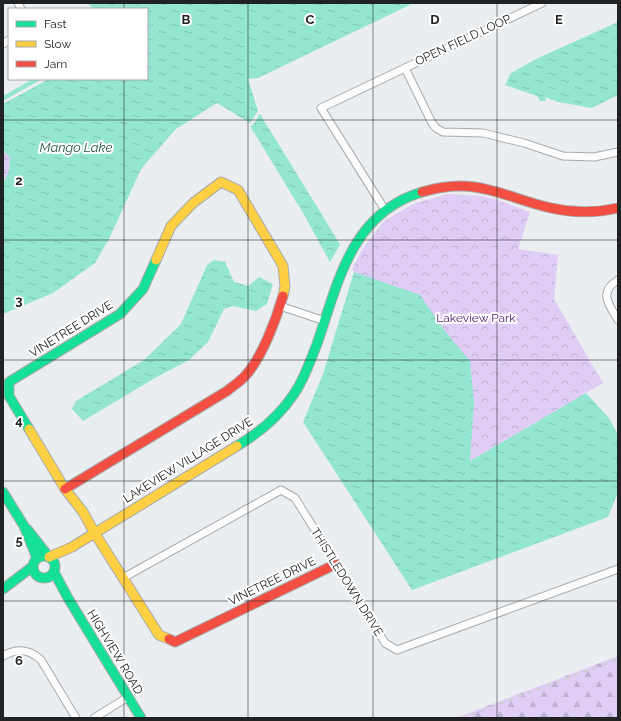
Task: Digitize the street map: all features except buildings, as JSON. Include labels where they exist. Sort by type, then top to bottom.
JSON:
[{"type":"street","name":"OPEN FIELD LOOP","points":[[385,210],[321,108],[542,3]]},
{"type":"street","name":"OPEN FIELD LOOP","points":[[405,68],[432,123],[436,128],[443,132],[483,133],[524,143],[563,156],[594,158],[618,152]]},
{"type":"street","name":"VINETREE DRIVE","points":[[65,489],[227,391],[246,375],[262,350],[280,306],[285,287],[283,266],[238,190],[221,182],[193,203],[171,226],[143,289],[120,314],[9,382],[9,396],[65,489],[83,512],[122,578],[159,635],[175,642],[336,564]]},
{"type":"street","name":"LAKEVIEW VILLAGE DRIVE","points":[[48,556],[72,547],[94,532],[244,442],[284,408],[295,393],[307,371],[344,266],[352,250],[364,230],[385,210],[404,199],[423,191],[442,186],[484,187],[554,209],[582,212],[618,208]]},
{"type":"street","points":[[618,280],[611,284],[606,293],[607,302],[618,320]]},
{"type":"street","points":[[280,306],[325,321]]},
{"type":"street","name":"THISTLEDOWN DRIVE","points":[[122,578],[281,490],[296,498],[385,644],[397,650],[618,569]]},
{"type":"street","points":[[3,492],[24,526],[54,562],[54,570],[49,577],[25,580],[5,587]]},
{"type":"street","points":[[24,526],[28,540],[37,558]]},
{"type":"street","name":"LAKEVIEW VILLAGE DRIVE","points":[[54,570],[72,547]]},
{"type":"street","points":[[5,587],[32,567],[34,560],[40,556],[48,556]]},
{"type":"street","points":[[32,567],[35,574],[42,578]]},
{"type":"street","name":"HIGHVIEW ROAD","points":[[54,570],[68,598],[141,718]]},
{"type":"street","name":"HIGHVIEW ROAD","points":[[42,578],[68,598]]},
{"type":"street","points":[[3,656],[16,651],[24,650],[36,655],[41,660],[76,718]]},
{"type":"street","points":[[94,718],[128,697]]},
{"type":"green space","points":[[3,150],[10,158],[9,171],[3,183]]},
{"type":"green space","name":"Lakeview Park","points":[[447,194],[481,196],[495,199],[530,212],[518,249],[558,255],[554,299],[603,383],[470,461],[352,269],[363,248],[384,221],[413,204]]},
{"type":"green space","points":[[618,656],[618,717],[456,718]]},
{"type":"water","name":"Mango Lake","points":[[87,3],[414,3],[258,78],[248,79],[258,111],[250,123],[217,103],[176,129],[141,169],[109,239],[95,263],[53,293],[3,314],[3,183],[9,171],[10,158],[3,150],[3,104],[47,80],[148,80],[148,8],[93,8]]},
{"type":"water","points":[[618,22],[618,95],[592,108],[558,102],[545,97],[546,101],[540,101],[537,96],[505,85],[511,73],[538,58]]},
{"type":"water","points":[[31,80],[40,80],[3,101],[3,96]]},
{"type":"water","points":[[260,114],[340,245],[330,262],[303,213],[250,126],[252,126]]},
{"type":"water","points":[[214,260],[225,262],[234,282],[248,286],[259,277],[273,284],[267,304],[256,311],[233,306],[224,309],[208,342],[189,360],[155,378],[83,421],[72,409],[76,401],[144,360],[181,324],[207,265]]},
{"type":"water","points":[[354,272],[420,295],[445,331],[470,361],[474,403],[470,461],[586,393],[609,418],[618,435],[618,492],[608,517],[412,590],[303,422],[323,374]]},
{"type":"railway","points":[[462,718],[618,659]]},
{"type":"traffic: fast","points":[[237,446],[276,416],[298,388],[317,344],[332,297],[341,275],[351,253],[363,233],[379,216],[398,202],[422,192]]},
{"type":"traffic: fast","points":[[29,429],[9,396],[9,382],[120,314],[143,289],[156,260]]},
{"type":"traffic: fast","points":[[3,492],[24,526],[37,558]]},
{"type":"traffic: fast","points":[[27,529],[48,556]]},
{"type":"traffic: fast","points":[[44,556],[52,559],[55,567],[52,575],[44,578],[36,575],[33,567],[36,559],[44,556]]},
{"type":"traffic: fast","points":[[3,589],[32,567]]},
{"type":"traffic: fast","points":[[54,572],[68,598],[141,718]]},
{"type":"traffic: slow","points":[[156,260],[171,226],[193,203],[221,182],[238,190],[283,266],[285,287],[283,296]]},
{"type":"traffic: slow","points":[[29,429],[65,489],[83,512],[159,635],[169,639]]},
{"type":"traffic: slow","points":[[49,557],[72,547],[237,446]]},
{"type":"traffic: jam","points":[[422,192],[458,186],[474,187],[502,193],[559,210],[593,212],[618,208]]},
{"type":"traffic: jam","points":[[65,489],[227,391],[242,379],[252,367],[263,348],[277,316],[283,296]]},
{"type":"traffic: jam","points":[[169,639],[175,642],[336,564]]}]
